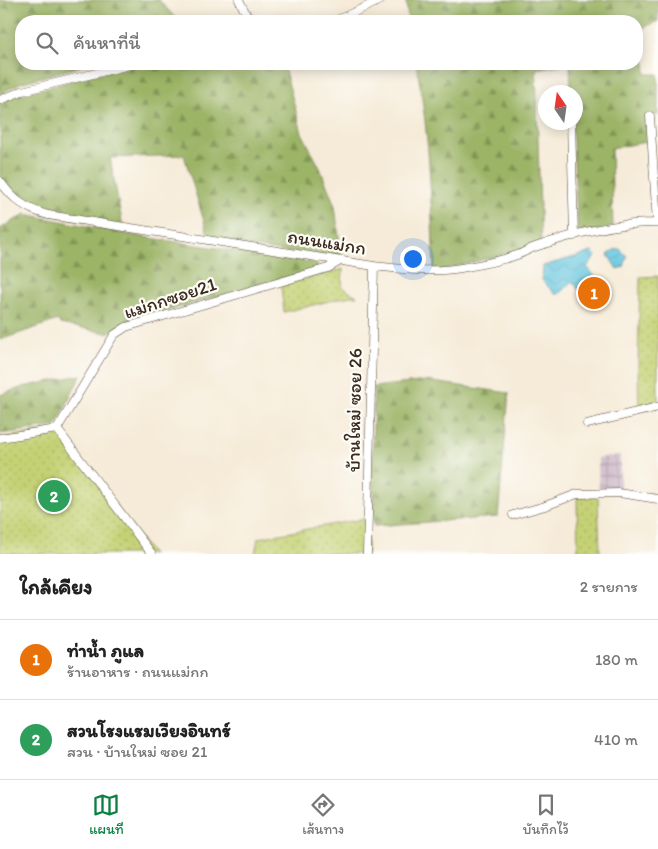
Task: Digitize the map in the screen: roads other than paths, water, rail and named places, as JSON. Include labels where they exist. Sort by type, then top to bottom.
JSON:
[{"type":"street","points":[[239,0],[247,15]]},
{"type":"street","points":[[348,15],[381,0]]},
{"type":"street","points":[[0,100],[22,91],[109,70]]},
{"type":"street","points":[[650,116],[658,223]]},
{"type":"street","points":[[571,130],[574,236]]},
{"type":"street","name":"ถนนแม่กก","points":[[0,181],[22,205],[48,215],[374,266],[434,272],[463,268],[516,255],[534,247],[597,229],[640,223],[658,223]]},
{"type":"street","name":"แม่กกซอย21","points":[[57,429],[114,335],[126,327],[328,268],[342,260]]},
{"type":"street","name":"บ้านใหม่ ซอย 26","points":[[367,554],[374,266]]},
{"type":"street","points":[[587,424],[658,407]]},
{"type":"street","points":[[0,438],[57,429],[152,554]]},
{"type":"street","points":[[514,515],[577,494],[619,493],[658,499]]},
{"type":"water","points":[[620,249],[627,256],[624,267],[617,269],[608,255],[614,250]]},
{"type":"water","points":[[592,252],[596,256],[587,267],[594,275],[579,290],[572,281],[559,294],[555,294],[542,280],[543,266]]},
{"type":"place","name":"ท่าน้ำ ภูแล","points":[[594,293]]},
{"type":"place","name":"สวนโรงแรมเวียงอินทร์","points":[[54,496]]}]
